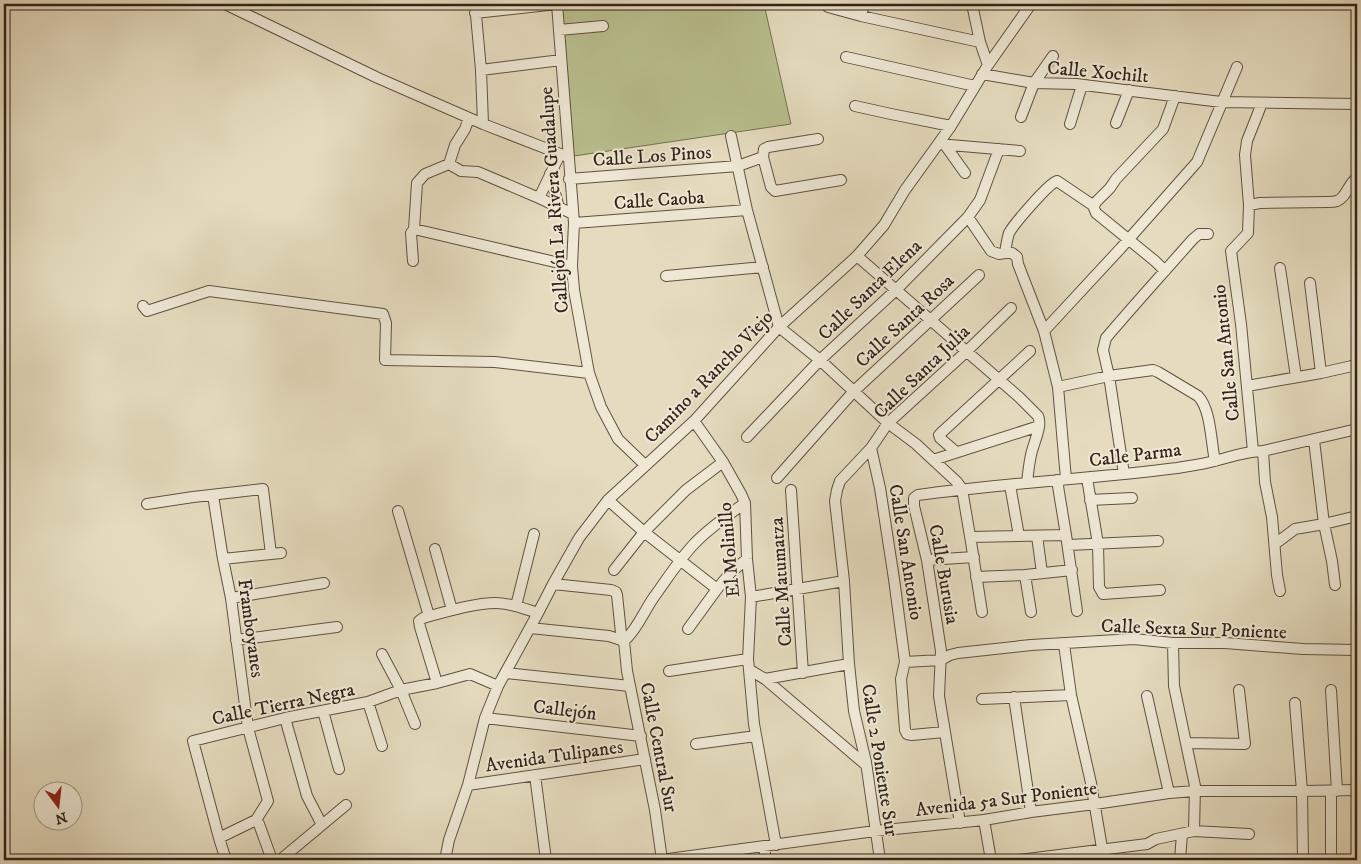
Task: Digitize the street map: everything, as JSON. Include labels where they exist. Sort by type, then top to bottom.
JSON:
[{"type":"street","points":[[225,4],[378,78],[483,124],[564,156],[550,174],[539,198]]},
{"type":"street","points":[[483,124],[481,70],[475,8],[557,4]]},
{"type":"street","name":"Callejón La Rivera Guadalupe","points":[[557,4],[564,156],[570,178],[573,219],[572,266],[574,290],[589,373],[601,407],[618,440],[645,465]]},
{"type":"street","points":[[861,16],[864,4]]},
{"type":"street","points":[[972,4],[985,69]]},
{"type":"street","name":"Camino a Rancho Viejo","points":[[445,860],[449,840],[468,785],[485,718],[498,686],[579,538],[608,500],[694,421],[779,327],[857,256],[884,225],[905,190],[942,145],[951,126],[985,69],[1032,4]]},
{"type":"street","points":[[828,7],[980,42]]},
{"type":"street","points":[[559,30],[603,26]]},
{"type":"street","points":[[1021,117],[1034,83],[1053,56]]},
{"type":"street","points":[[846,57],[975,86]]},
{"type":"street","points":[[481,70],[561,60]]},
{"type":"street","points":[[1044,331],[1197,162],[1217,101],[1237,67]]},
{"type":"street","name":"Calle Xochilt","points":[[985,69],[1034,83],[1082,85],[1217,101],[1357,104]]},
{"type":"street","points":[[1070,124],[1082,85]]},
{"type":"street","points":[[1116,124],[1129,90]]},
{"type":"street","points":[[1094,206],[1116,178],[1163,129],[1175,96]]},
{"type":"street","points":[[1262,102],[1247,141],[1245,155],[1250,205],[1338,200],[1345,194],[1352,181],[1357,178]]},
{"type":"street","points":[[856,106],[951,126]]},
{"type":"street","points":[[413,261],[411,233],[414,229],[417,183],[425,174],[449,164],[455,145],[470,118]]},
{"type":"street","points":[[731,136],[747,210],[779,327],[820,360],[888,423],[916,444],[957,482],[962,489],[982,612]]},
{"type":"street","name":"Calle Los Pinos","points":[[570,178],[738,166],[763,157],[764,149],[768,147],[818,139]]},
{"type":"street","points":[[942,145],[1020,151]]},
{"type":"street","points":[[942,145],[965,173]]},
{"type":"street","name":"Calle Santa Elena","points":[[747,437],[820,360],[896,290],[968,217],[980,200],[999,149]]},
{"type":"street","points":[[763,157],[771,188],[775,190],[842,180]]},
{"type":"street","points":[[449,164],[461,171],[478,172],[539,198],[559,208],[573,219]]},
{"type":"street","points":[[550,174],[559,208]]},
{"type":"street","points":[[1005,253],[1009,234],[1025,213],[1057,181],[1094,206],[1096,213],[1165,271]]},
{"type":"street","name":"Calle San Antonio","points":[[1250,205],[1248,233],[1230,250],[1247,386],[1272,517],[1276,575],[1280,591]]},
{"type":"street","name":"Calle Caoba","points":[[573,219],[747,210]]},
{"type":"street","points":[[968,217],[991,251],[1000,254],[1012,253],[1017,257],[1044,331],[1058,387],[1067,540],[1077,611]]},
{"type":"street","points":[[414,229],[572,266]]},
{"type":"street","points":[[1124,474],[1109,376],[1103,350],[1106,338],[1193,239],[1199,234],[1208,234]]},
{"type":"street","points":[[857,256],[967,351],[1038,416],[1040,420],[1030,456],[1027,483]]},
{"type":"street","points":[[666,276],[763,267]]},
{"type":"street","points":[[1280,268],[1296,378]]},
{"type":"street","name":"Calle Santa Rosa","points":[[777,478],[854,391],[930,319],[979,276]]},
{"type":"street","points":[[1310,283],[1321,373]]},
{"type":"street","points":[[143,306],[147,311],[209,291],[383,314],[386,323],[385,360],[495,362],[589,373]]},
{"type":"street","name":"Calle Santa Julia","points":[[849,664],[844,581],[836,501],[840,481],[872,448],[888,423],[1011,308]]},
{"type":"street","points":[[956,452],[940,438],[941,433],[1030,351]]},
{"type":"street","points":[[1247,386],[1321,373],[1352,366],[1357,363]]},
{"type":"street","points":[[1058,387],[1109,376],[1153,370],[1158,372],[1203,401],[1215,461]]},
{"type":"street","name":"El Molinillo","points":[[694,421],[723,462],[745,503],[747,559],[751,597],[748,659],[756,736],[776,845]]},
{"type":"street","points":[[933,460],[1039,426]]},
{"type":"street","name":"Calle Parma","points":[[914,498],[962,489],[1178,468],[1314,440],[1357,429]]},
{"type":"street","points":[[1314,440],[1324,524],[1335,585]]},
{"type":"street","name":"Calle San Antonio","points":[[872,448],[880,488],[905,662],[901,679],[905,730],[907,734],[912,735],[944,732]]},
{"type":"street","points":[[614,570],[644,532],[686,490],[723,462]]},
{"type":"street","points":[[1087,478],[1098,544],[1099,587],[1103,594],[1160,590]]},
{"type":"street","points":[[1010,485],[1019,536]]},
{"type":"street","points":[[147,504],[263,490],[276,554],[223,559]]},
{"type":"street","name":"Calle Matumatza","points":[[791,490],[803,673]]},
{"type":"street","name":"Framboyanes","points":[[213,495],[231,598],[248,728],[268,801],[256,820]]},
{"type":"street","name":"Calle Burusia","points":[[914,498],[914,506],[927,560],[941,658],[939,696],[960,823]]},
{"type":"street","points":[[1090,500],[1132,498]]},
{"type":"street","points":[[608,500],[644,532],[717,589]]},
{"type":"street","points":[[530,628],[609,636],[624,641],[633,632],[646,608],[680,560],[694,544],[719,521],[745,503]]},
{"type":"street","points":[[398,511],[429,616]]},
{"type":"street","points":[[1275,544],[1295,529],[1357,516]]},
{"type":"street","points":[[516,606],[534,534]]},
{"type":"street","points":[[971,537],[1037,536],[1098,544],[1158,541]]},
{"type":"street","points":[[1037,536],[1042,573]]},
{"type":"street","points":[[435,549],[452,610]]},
{"type":"street","points":[[927,560],[974,557]]},
{"type":"street","points":[[688,629],[731,572],[747,559]]},
{"type":"street","points":[[976,577],[1025,575],[1072,570]]},
{"type":"street","points":[[1025,575],[1031,612]]},
{"type":"street","points":[[751,597],[844,581]]},
{"type":"street","points":[[231,598],[324,583]]},
{"type":"street","name":"Calle Central Sur","points":[[553,584],[616,592],[627,671],[655,810],[661,860]]},
{"type":"street","points":[[437,683],[419,621],[423,618],[452,610],[497,603],[516,606],[538,613]]},
{"type":"street","points":[[236,640],[337,627]]},
{"type":"street","name":"Calle Sexta Sur Poniente","points":[[905,662],[941,658],[977,650],[1031,644],[1134,640],[1173,643],[1225,643],[1303,650],[1357,650]]},
{"type":"street","points":[[1173,643],[1174,686],[1195,786],[1194,831]]},
{"type":"street","points":[[1064,644],[1071,695],[1104,860]]},
{"type":"street","points":[[382,654],[401,690],[415,724]]},
{"type":"street","points":[[669,671],[748,659]]},
{"type":"street","points":[[765,679],[849,664]]},
{"type":"street","name":"Calle 2 Poniente Sur","points":[[849,664],[854,711],[866,765],[880,860]]},
{"type":"street","points":[[750,670],[765,679],[866,765]]},
{"type":"street","points":[[506,673],[630,686]]},
{"type":"street","name":"Calle Tierra Negra","points":[[226,860],[193,742],[285,718],[368,702],[401,690],[470,674],[498,686]]},
{"type":"street","points":[[1186,743],[1244,744],[1239,690]]},
{"type":"street","points":[[1331,690],[1334,791],[1331,860]]},
{"type":"street","points":[[982,699],[1071,695]]},
{"type":"street","points":[[1147,696],[1169,793]]},
{"type":"street","points":[[1014,697],[1031,812]]},
{"type":"street","points":[[368,702],[382,746]]},
{"type":"street","points":[[1295,703],[1302,792],[1303,860]]},
{"type":"street","points":[[323,710],[339,769]]},
{"type":"street","points":[[285,718],[307,796],[322,825]]},
{"type":"street","name":"Callejón","points":[[485,718],[641,736]]},
{"type":"street","points":[[696,744],[756,736]]},
{"type":"street","name":"Avenida Tulipanes","points":[[468,785],[645,759]]},
{"type":"street","points":[[535,776],[546,860]]},
{"type":"street","name":"Avenida 5a Sur Poniente","points":[[661,860],[875,831],[984,820],[1169,793],[1195,791],[1302,792],[1357,790]]},
{"type":"street","points":[[280,860],[346,804]]},
{"type":"street","points":[[219,838],[256,820],[272,860]]},
{"type":"street","points":[[984,820],[991,860]]},
{"type":"street","points":[[1018,860],[1147,844],[1156,839],[1194,831],[1249,834]]},
{"type":"street","points":[[1180,860],[1182,834]]},
{"type":"street","points":[[764,847],[766,860]]},
{"type":"green space","points":[[562,4],[764,4],[791,124],[574,156]]}]
